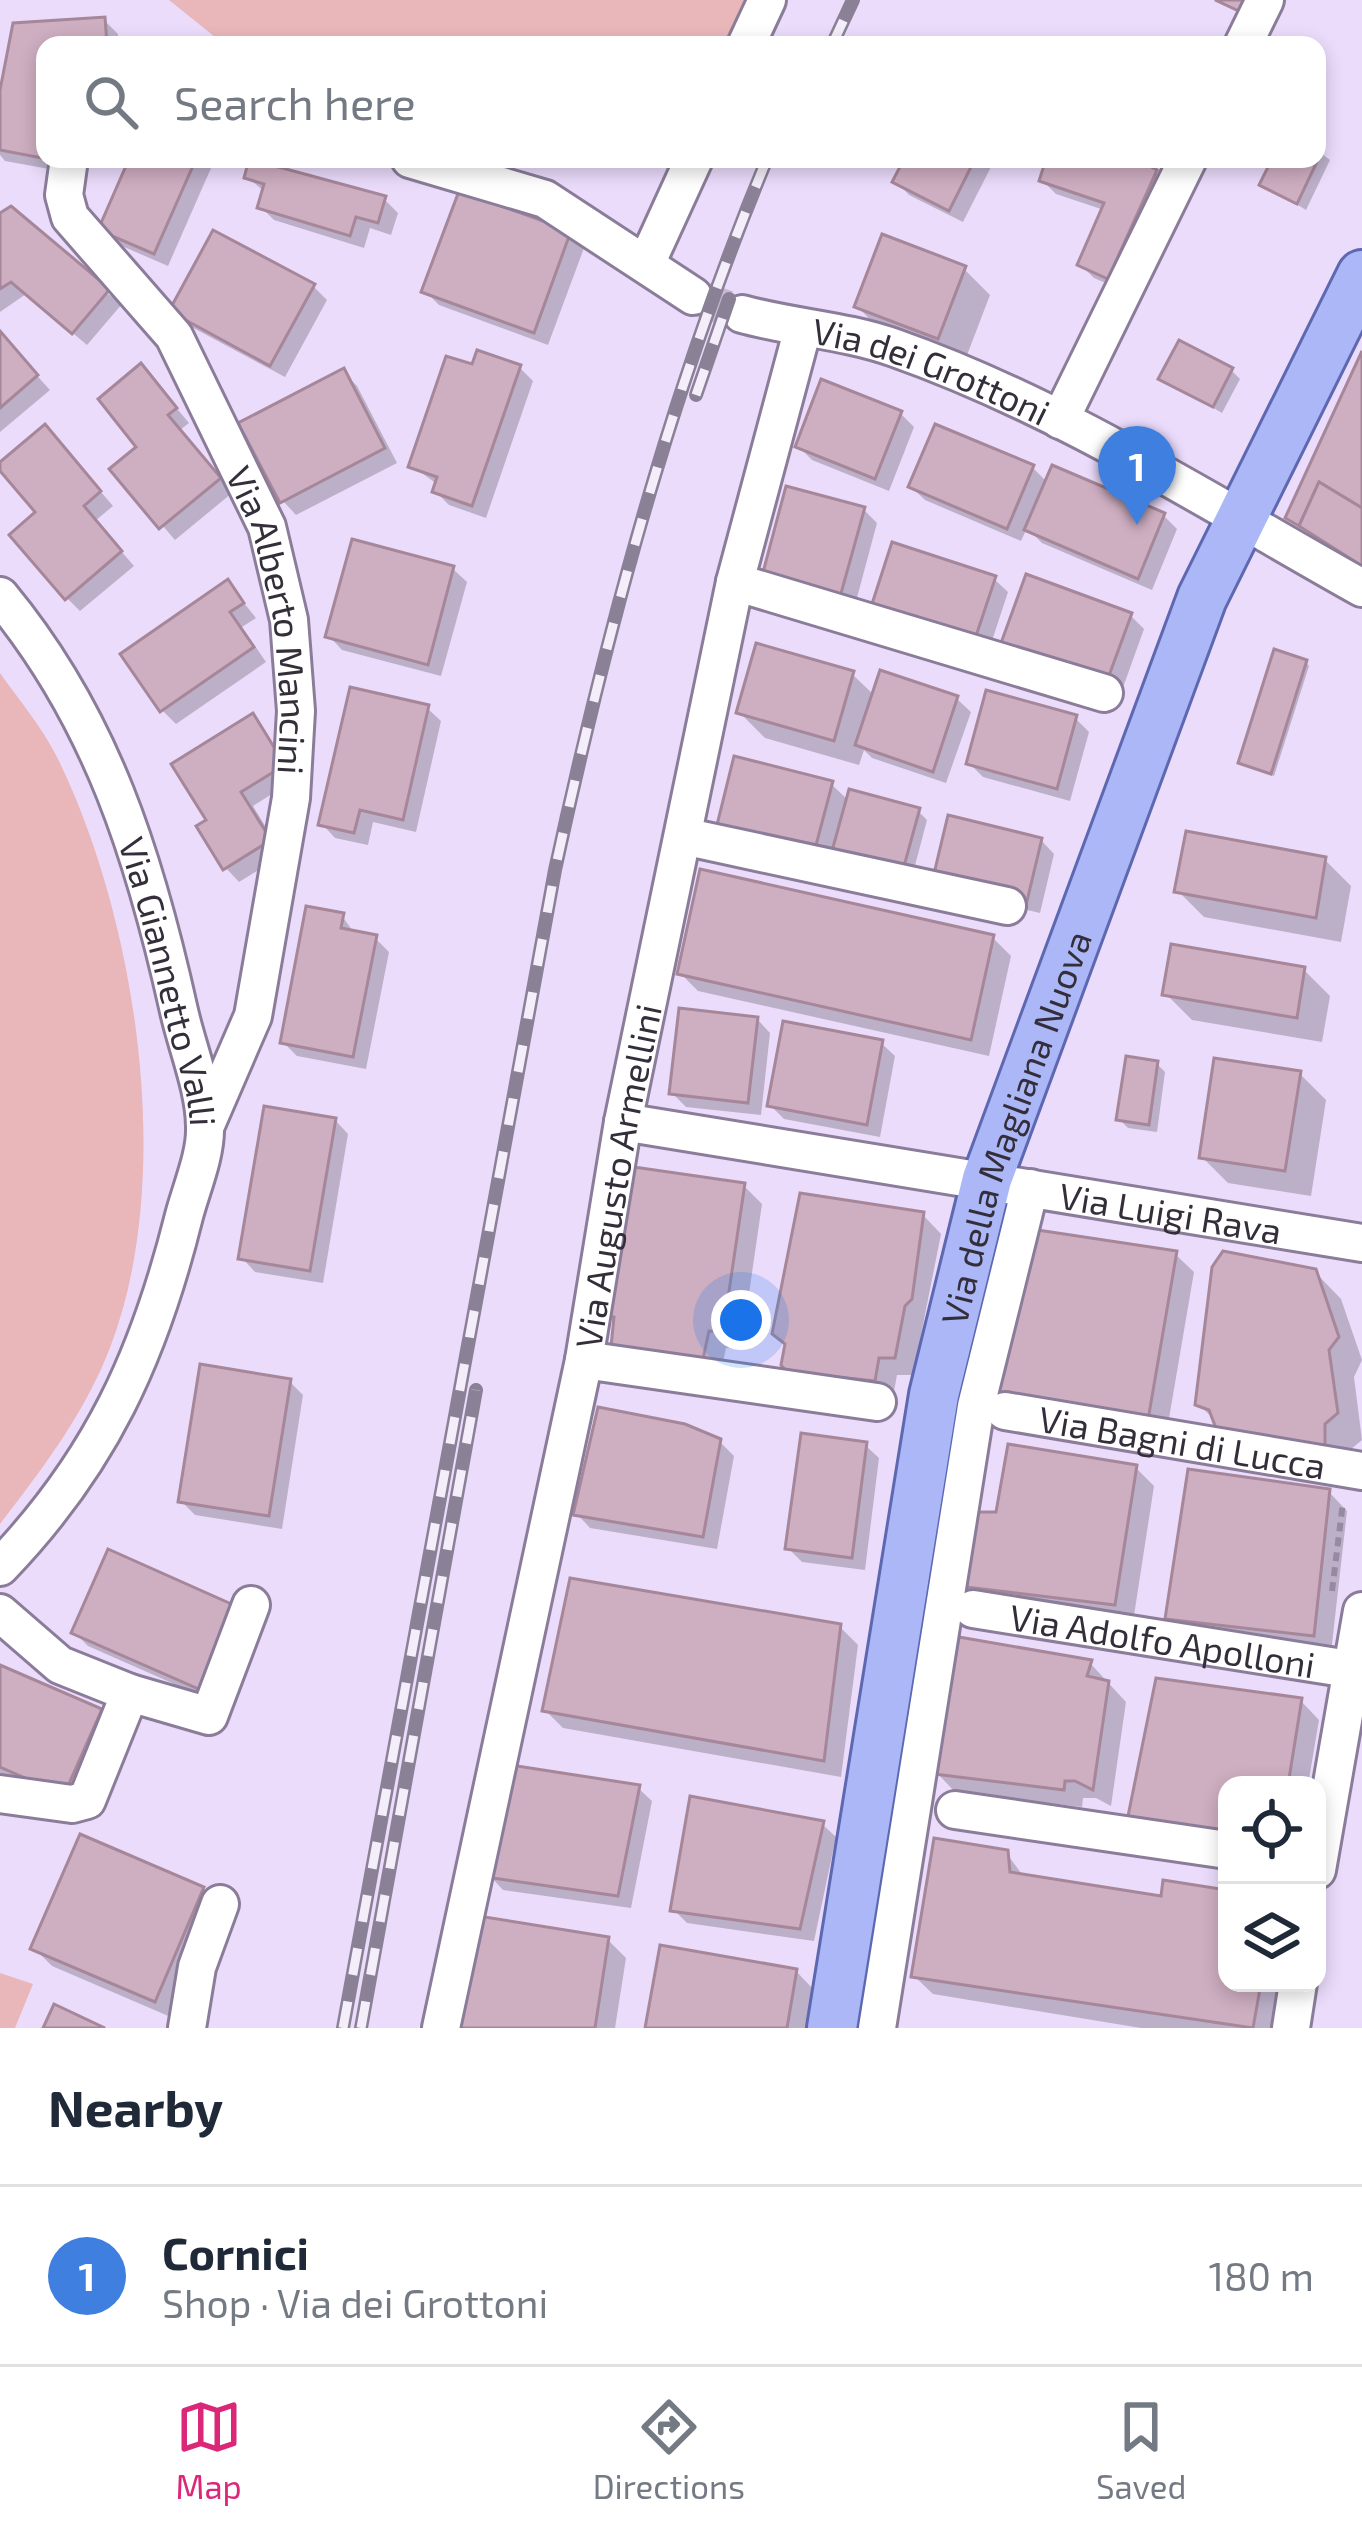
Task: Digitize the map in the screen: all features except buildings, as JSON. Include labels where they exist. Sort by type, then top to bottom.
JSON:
[{"type":"main road","name":"Via della Magliana Nuova","points":[[832,2028],[934,1395],[1008,1183],[1156,715],[1239,519],[1362,275]]},
{"type":"street","points":[[750,36],[767,0]]},
{"type":"street","points":[[1248,36],[1265,0]]},
{"type":"street","name":"Via Alberto Mancini","points":[[68,168],[64,195],[70,217],[174,336],[267,526],[289,620],[296,711],[291,798],[253,1016],[206,1127]]},
{"type":"street","points":[[440,168],[545,199],[693,296]]},
{"type":"street","points":[[646,264],[690,168]]},
{"type":"street","points":[[1060,420],[1184,168]]},
{"type":"street","name":"Via dei Grottoni","points":[[742,314],[895,348],[1060,420],[1362,587]]},
{"type":"street","name":"Via Augusto Armellini","points":[[441,2028],[584,1360],[623,1122],[735,582],[803,328]]},
{"type":"street","points":[[735,582],[1104,693]]},
{"type":"street","name":"Via Giannetto Valli","points":[[0,596],[64,683],[125,808],[160,919],[206,1127],[163,1299],[136,1371],[81,1470],[0,1567]]},
{"type":"street","points":[[683,836],[1007,906]]},
{"type":"street","name":"Via Luigi Rava","points":[[623,1122],[1362,1243]]},
{"type":"street","name":"Via della Magliana Nuova","points":[[877,2028],[1008,1183]]},
{"type":"street","points":[[584,1360],[878,1402]]},
{"type":"street","name":"Via Bagni di Lucca","points":[[1005,1411],[1353,1479]]},
{"type":"street","points":[[0,1612],[60,1665],[130,1693],[209,1716],[251,1605]]},
{"type":"street","name":"Via Adolfo Apolloni","points":[[974,1609],[1353,1631]]},
{"type":"street","points":[[1326,1807],[1353,1631]]},
{"type":"street","points":[[0,1794],[72,1804],[88,1800],[130,1693]]},
{"type":"street","points":[[955,1810],[1218,1849]]},
{"type":"street","points":[[187,2028],[197,1967],[220,1904]]},
{"type":"street","points":[[1291,2028],[1297,1992]]},
{"type":"path","points":[[1353,1479],[1353,1631]]},
{"type":"shaded area","points":[[169,0],[755,0],[737,36],[214,36]]},
{"type":"shaded area","points":[[0,673],[57,757],[108,892],[138,1047],[143,1126],[141,1203],[131,1277],[111,1345],[76,1416],[0,1524]]},
{"type":"shaded area","points":[[0,1973],[33,1984],[15,2028],[0,2028]]},
{"type":"tunnel","points":[[693,296],[742,314]]},
{"type":"railway","points":[[836,36],[853,0]]},
{"type":"railway","points":[[343,2028],[575,779],[620,599],[672,421],[763,168]]},
{"type":"railway","points":[[696,395],[729,299]]},
{"type":"railway","points":[[361,2028],[476,1390]]},
{"type":"place","name":"Cornici","points":[[1137,525]]}]
